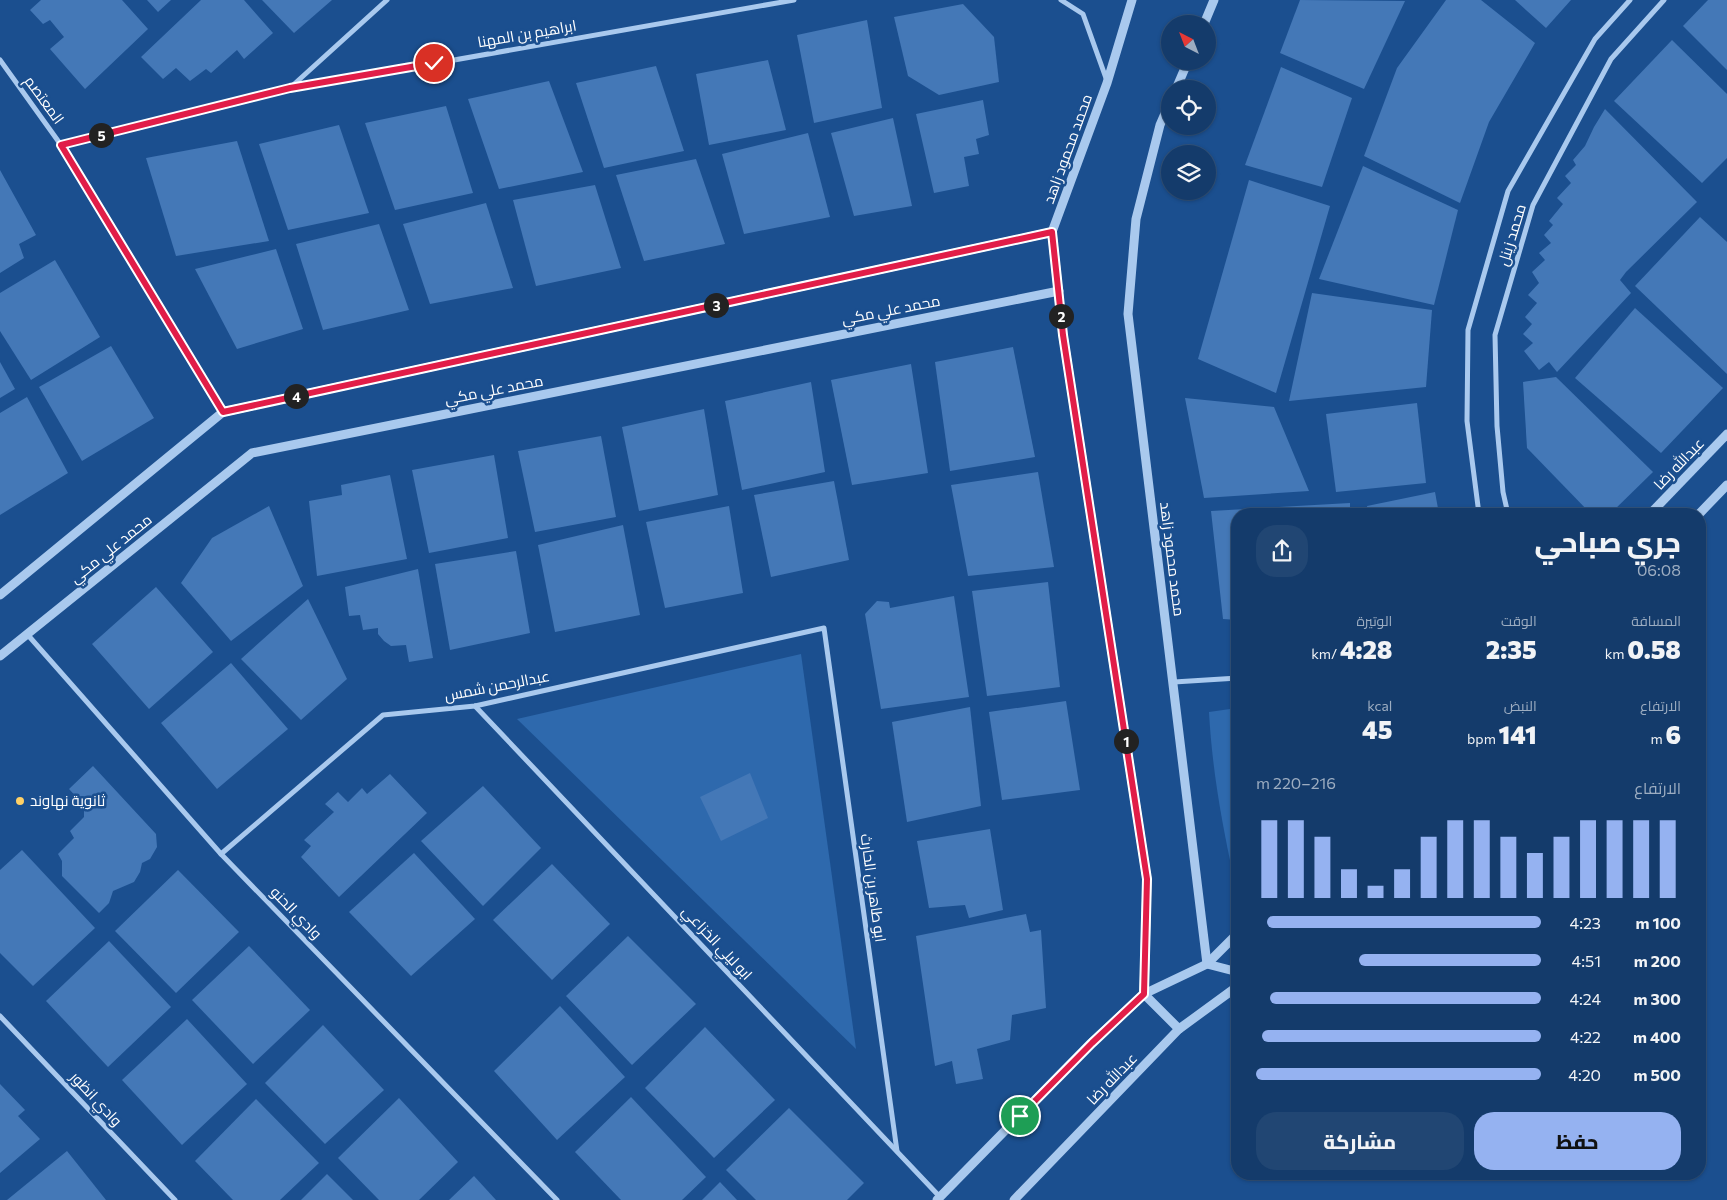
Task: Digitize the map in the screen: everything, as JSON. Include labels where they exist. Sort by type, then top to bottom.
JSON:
[{"type":"street","points":[[290,88],[387,0]]},
{"type":"street","name":"ابراهيم بن المهنا","points":[[61,145],[290,88],[794,0]]},
{"type":"street","points":[[1061,0],[1083,14],[1107,83]]},
{"type":"street","name":"محمد محمود زاهد","points":[[1132,0],[1107,83],[1052,232],[1063,335],[1147,879],[1144,994]]},
{"type":"street","points":[[1208,15],[1214,0]]},
{"type":"street","name":"محمد زينل","points":[[1478,508],[1466,421],[1468,330],[1508,191],[1595,39],[1630,0]]},
{"type":"street","name":"محمد زينل","points":[[1507,508],[1503,492],[1497,426],[1496,334],[1533,205],[1611,59],[1664,0]]},
{"type":"street","name":"المعتصم","points":[[0,60],[61,145],[223,412]]},
{"type":"street","name":"محمد محمود زاهد","points":[[1161,123],[1136,219],[1128,314],[1207,964]]},
{"type":"street","points":[[0,594],[223,412],[1052,232]]},
{"type":"street","name":"محمد علي مكي","points":[[0,656],[252,452],[1058,291]]},
{"type":"street","name":"عبدالله رضا","points":[[1656,508],[1727,434]]},
{"type":"street","points":[[1705,508],[1727,485]]},
{"type":"street","name":"عبدالرحمن شمس","points":[[220,854],[383,715],[475,706],[824,628]]},
{"type":"street","name":"ابو طاهر بن الحارث","points":[[824,628],[898,1151]]},
{"type":"street","name":"وادي الحنو","points":[[27,634],[220,854],[557,1200]]},
{"type":"street","points":[[1174,682],[1231,678]]},
{"type":"street","name":"ابو ليلي الخزاعي","points":[[475,706],[898,1151],[938,1199]]},
{"type":"street","points":[[938,1199],[1092,1043],[1144,994],[1207,964],[1231,940]]},
{"type":"street","points":[[1207,964],[1231,970]]},
{"type":"street","name":"عبدالله رضا","points":[[1014,1200],[1179,1029],[1231,991]]},
{"type":"street","points":[[1144,994],[1179,1029]]},
{"type":"street","name":"وادي انظور","points":[[0,1016],[175,1200]]},
{"type":"shaded area","points":[[801,654],[856,1049],[517,719]]},
{"type":"shaded area","points":[[1231,709],[1231,865],[1218,796],[1209,712]]},
{"type":"building","points":[[41,0],[122,0],[148,29],[85,89],[50,49],[64,37],[50,20],[43,24],[30,10]]},
{"type":"building","points":[[147,0],[171,0],[158,12]]},
{"type":"building","points":[[201,0],[244,0],[273,33],[244,59],[237,50],[211,73],[206,69],[190,81],[176,68],[163,79],[141,57]]},
{"type":"building","points":[[262,0],[332,0],[294,33]]},
{"type":"building","points":[[1300,0],[1405,1],[1364,89],[1280,53]]},
{"type":"building","points":[[1446,0],[1481,0],[1535,43],[1489,122],[1460,203],[1364,156],[1397,68]]},
{"type":"building","points":[[1515,0],[1571,0],[1546,28]]},
{"type":"building","points":[[1708,0],[1727,0],[1727,70],[1683,26]]},
{"type":"building","points":[[963,4],[994,37],[999,82],[939,95],[908,76],[894,17]]},
{"type":"building","points":[[867,20],[882,108],[814,123],[797,35]]},
{"type":"building","points":[[1672,40],[1727,94],[1727,158],[1702,183],[1614,101]]},
{"type":"building","points":[[768,60],[786,130],[709,145],[696,74]]},
{"type":"building","points":[[656,66],[684,151],[604,168],[576,83]]},
{"type":"building","points":[[1281,67],[1352,98],[1322,187],[1245,165]]},
{"type":"building","points":[[549,81],[583,172],[499,189],[468,99]]},
{"type":"building","points":[[983,100],[989,135],[976,139],[979,154],[964,157],[969,186],[934,193],[916,114]]},
{"type":"building","points":[[446,106],[473,193],[395,210],[365,123]]},
{"type":"building","points":[[1605,109],[1697,202],[1626,272],[1620,280],[1631,293],[1557,372],[1549,362],[1539,370],[1524,351],[1533,343],[1523,334],[1532,324],[1525,317],[1537,303],[1528,295],[1539,283],[1532,272],[1545,260],[1539,253],[1551,243],[1544,235],[1553,225],[1549,221],[1563,204],[1557,198],[1571,183],[1565,176],[1576,165],[1573,160],[1585,146]]},
{"type":"building","points":[[893,118],[912,206],[854,216],[831,133]]},
{"type":"building","points":[[339,125],[369,213],[288,230],[259,144]]},
{"type":"building","points":[[808,133],[830,217],[744,234],[722,154]]},
{"type":"building","points":[[237,141],[269,241],[176,256],[146,158]]},
{"type":"building","points":[[696,159],[725,244],[644,261],[616,175]]},
{"type":"building","points":[[1363,166],[1458,210],[1434,305],[1319,279]]},
{"type":"building","points":[[0,170],[36,235],[19,244],[24,258],[0,273]]},
{"type":"building","points":[[1249,180],[1330,206],[1276,393],[1198,359]]},
{"type":"building","points":[[595,185],[621,268],[536,286],[513,200]]},
{"type":"building","points":[[486,203],[513,288],[430,304],[403,224]]},
{"type":"building","points":[[1700,217],[1727,242],[1727,374],[1635,286]]},
{"type":"building","points":[[379,224],[409,310],[323,330],[296,244]]},
{"type":"building","points":[[276,249],[303,329],[237,349],[195,269]]},
{"type":"building","points":[[55,260],[100,337],[31,380],[0,331],[0,293]]},
{"type":"building","points":[[1312,293],[1432,310],[1426,387],[1289,401]]},
{"type":"building","points":[[1635,308],[1723,388],[1661,453],[1575,378]]},
{"type":"building","points":[[111,346],[154,418],[82,461],[39,387]]},
{"type":"building","points":[[1013,347],[1035,457],[950,471],[935,362]]},
{"type":"building","points":[[0,362],[15,389],[0,398]]},
{"type":"building","points":[[911,364],[928,473],[852,485],[831,380]]},
{"type":"building","points":[[1556,377],[1653,472],[1616,508],[1585,508],[1527,448],[1523,382]]},
{"type":"building","points":[[811,382],[825,472],[742,490],[725,401]]},
{"type":"building","points":[[27,397],[68,473],[0,515],[0,413]]},
{"type":"building","points":[[1185,398],[1274,407],[1309,491],[1204,498]]},
{"type":"building","points":[[1417,403],[1426,483],[1336,492],[1326,414]]},
{"type":"building","points":[[704,409],[718,495],[639,511],[622,427]]},
{"type":"building","points":[[601,436],[616,517],[535,532],[518,451]]},
{"type":"building","points":[[494,455],[508,538],[429,553],[412,470]]},
{"type":"building","points":[[1038,472],[1054,567],[968,576],[951,485]]},
{"type":"building","points":[[390,475],[407,559],[317,576],[309,501],[342,495],[341,485]]},
{"type":"building","points":[[834,481],[849,560],[771,577],[754,495]]},
{"type":"building","points":[[1435,492],[1438,508],[1367,508],[1367,506]]},
{"type":"building","points":[[1350,503],[1350,508],[1263,508]]},
{"type":"building","points":[[269,506],[303,586],[231,641],[181,583],[212,538]]},
{"type":"building","points":[[729,506],[743,593],[665,608],[646,522]]},
{"type":"building","points":[[1231,510],[1231,620],[1223,619],[1211,511]]},
{"type":"building","points":[[623,525],[640,615],[555,632],[538,545]]},
{"type":"building","points":[[516,551],[530,633],[450,650],[435,564]]},
{"type":"building","points":[[418,569],[433,658],[409,662],[406,645],[391,646],[378,634],[378,628],[363,630],[360,615],[349,616],[345,587]]},
{"type":"building","points":[[1048,582],[1060,687],[987,696],[972,591]]},
{"type":"building","points":[[156,587],[213,652],[149,709],[92,644]]},
{"type":"building","points":[[954,596],[969,697],[881,709],[865,614],[877,601],[889,602],[890,608]]},
{"type":"building","points":[[308,599],[347,679],[301,720],[241,659]]},
{"type":"building","points":[[231,663],[288,729],[217,789],[161,723]]},
{"type":"building","points":[[1066,701],[1080,790],[1002,800],[989,712]]},
{"type":"building","points":[[970,707],[981,806],[907,822],[892,722]]},
{"type":"building","points":[[93,766],[156,834],[157,847],[150,859],[142,863],[140,872],[134,882],[113,891],[109,903],[99,913],[62,876],[62,861],[58,854],[74,838],[70,831],[84,817],[84,810],[90,805],[81,802],[69,789]]},
{"type":"building","points":[[750,773],[768,818],[721,841],[700,797]]},
{"type":"building","points":[[390,774],[427,813],[339,897],[301,857],[311,846],[304,840],[334,812],[325,804],[338,792],[348,802],[362,788],[367,794]]},
{"type":"building","points":[[483,786],[541,848],[483,906],[421,841]]},
{"type":"building","points":[[990,829],[1003,910],[969,918],[965,905],[929,908],[917,841]]},
{"type":"building","points":[[22,850],[95,928],[33,986],[0,953],[0,870]]},
{"type":"building","points":[[414,853],[475,919],[411,976],[349,912]]},
{"type":"building","points":[[552,864],[610,924],[552,980],[493,920]]},
{"type":"building","points":[[178,870],[239,932],[176,993],[115,931]]},
{"type":"building","points":[[1026,914],[1030,932],[1041,930],[1046,1008],[1012,1015],[1010,1040],[977,1049],[983,1079],[956,1084],[952,1061],[935,1066],[916,936]]},
{"type":"building","points":[[628,936],[696,1004],[632,1065],[566,996]]},
{"type":"building","points":[[109,941],[171,1007],[108,1067],[46,1001]]},
{"type":"building","points":[[249,946],[310,1010],[253,1064],[192,1000]]},
{"type":"building","points":[[560,1006],[625,1077],[557,1140],[494,1071]]},
{"type":"building","points":[[187,1019],[247,1084],[182,1145],[122,1080]]},
{"type":"building","points":[[323,1025],[384,1090],[325,1144],[265,1083]]},
{"type":"building","points":[[705,1027],[775,1100],[714,1158],[645,1088]]},
{"type":"building","points":[[0,1084],[25,1110],[18,1116],[40,1139],[0,1173]]},
{"type":"building","points":[[631,1097],[706,1177],[682,1200],[621,1200],[575,1152]]},
{"type":"building","points":[[399,1098],[458,1162],[419,1200],[379,1200],[338,1158]]},
{"type":"building","points":[[256,1099],[319,1163],[280,1200],[233,1200],[195,1161]]},
{"type":"building","points":[[789,1108],[864,1183],[847,1200],[756,1200],[726,1170]]},
{"type":"building","points":[[67,1151],[106,1200],[7,1200]]},
{"type":"building","points":[[327,1174],[353,1200],[301,1200]]},
{"type":"building","points":[[474,1176],[496,1200],[449,1200]]},
{"type":"building","points":[[720,1182],[737,1200],[702,1200]]},
{"type":"place","name":"ثانوية نهاوند","points":[[20,801]]},
{"type":"route","points":[[434,63],[290,88],[61,145],[223,412],[1052,232],[1063,335],[1147,879],[1144,994],[1092,1043],[1020,1116]]}]
